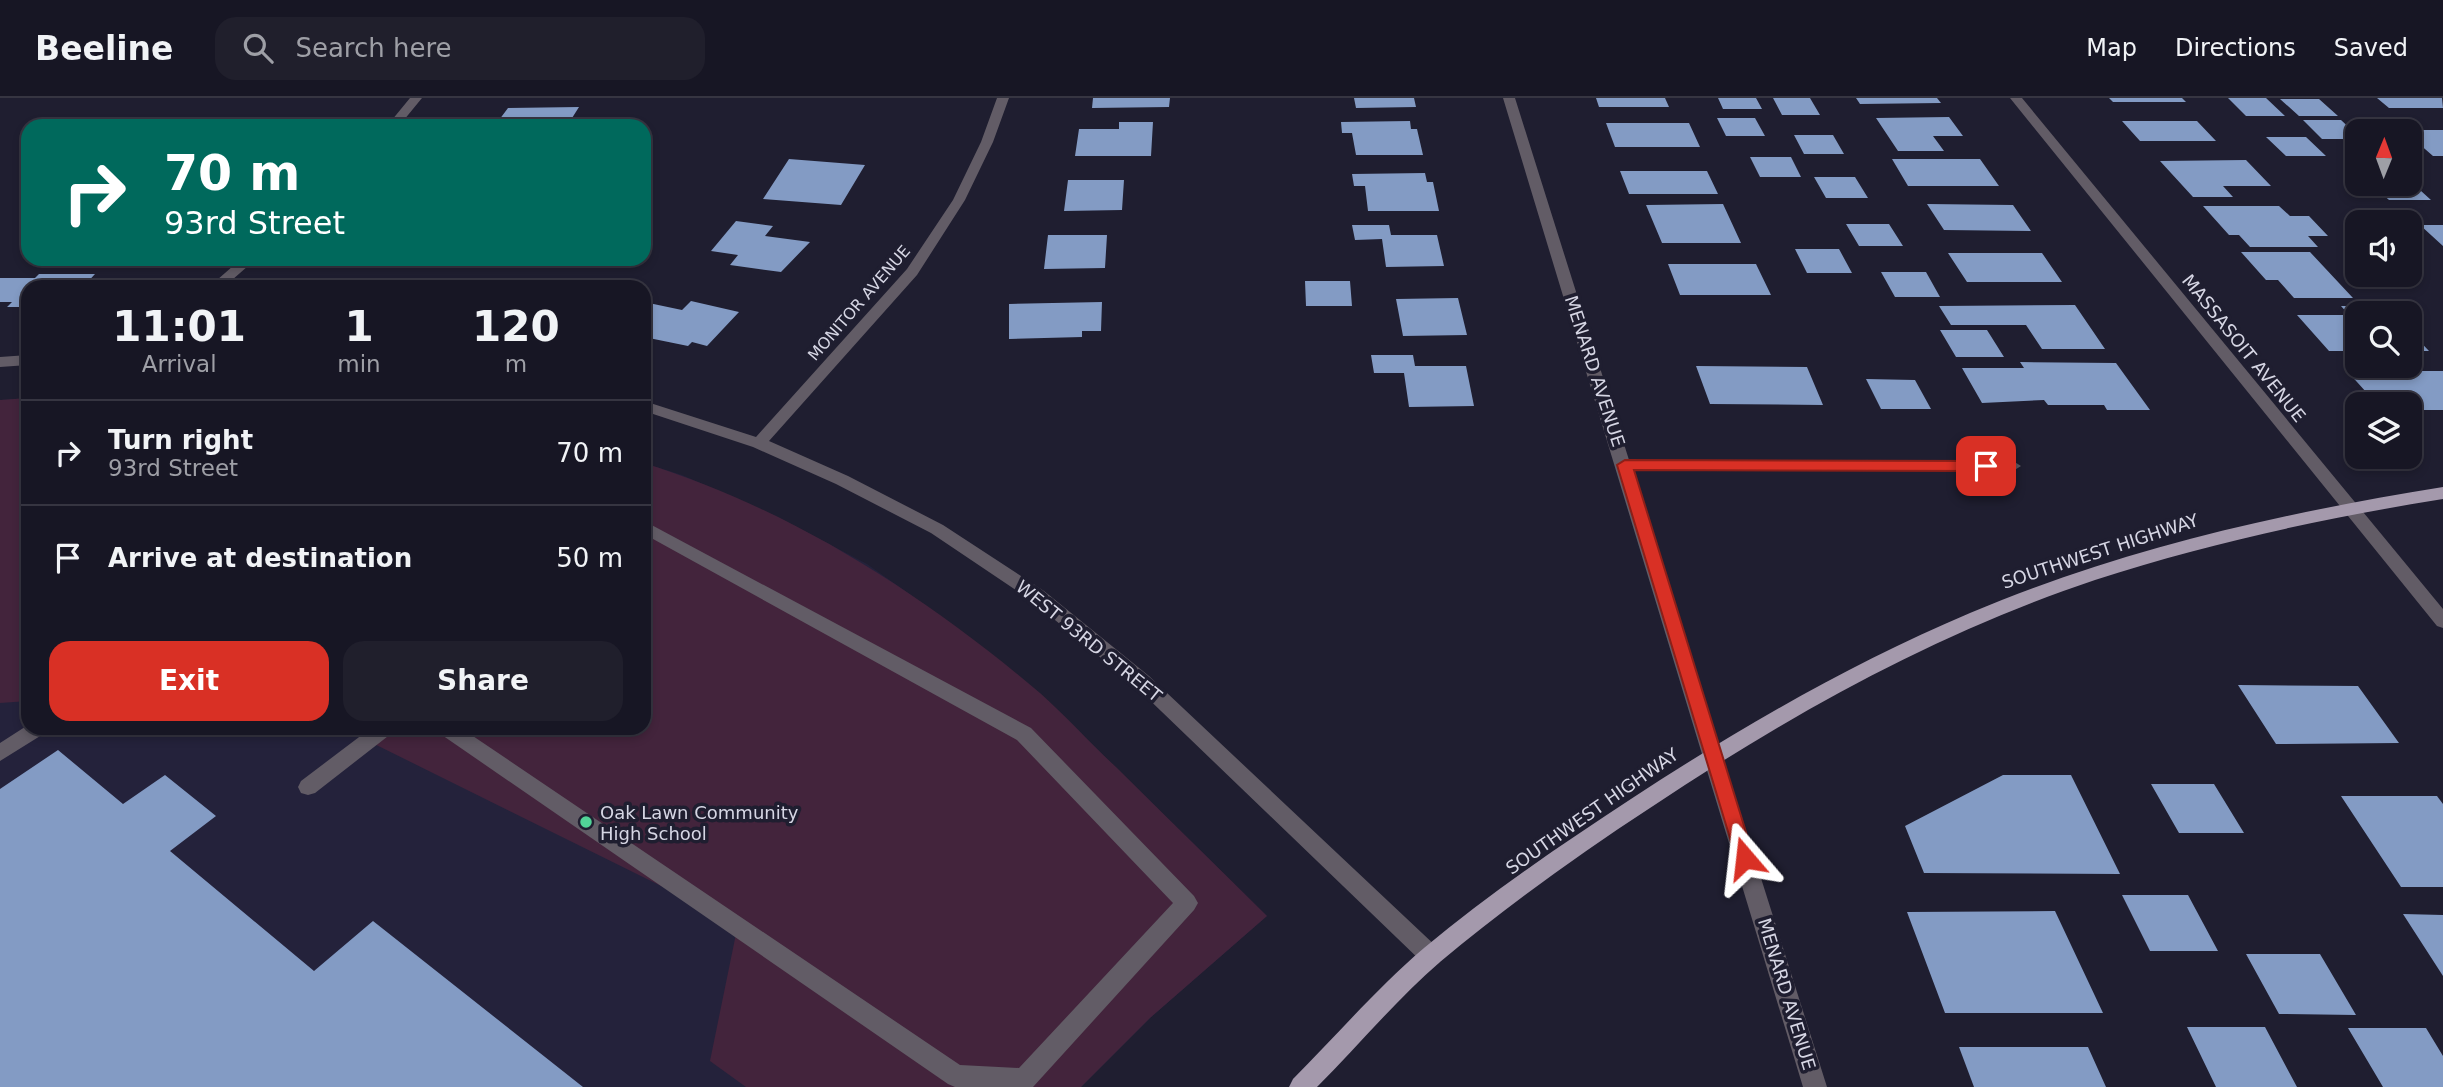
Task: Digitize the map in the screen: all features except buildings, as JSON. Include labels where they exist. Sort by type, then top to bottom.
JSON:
[{"type":"main road","points":[[2350,508],[2443,493]]},
{"type":"main road","name":"SOUTHWEST HIGHWAY","points":[[1301,1087],[1431,956],[1579,844],[1714,755],[1859,672],[1978,617],[2088,576],[2215,538],[2350,508]]},
{"type":"street","points":[[398,119],[415,98]]},
{"type":"street","name":"MONITOR AVENUE","points":[[759,443],[912,272],[959,200],[987,142],[1003,98]]},
{"type":"street","name":"MENARD AVENUE","points":[[1509,98],[1625,465],[1815,1087]]},
{"type":"street","name":"MASSASOIT AVENUE","points":[[2016,98],[2443,621]]},
{"type":"street","points":[[224,280],[241,266]]},
{"type":"street","points":[[0,362],[21,360]]},
{"type":"street","name":"WEST 93RD STREET","points":[[651,409],[759,443],[937,529],[1038,596],[1142,681],[1431,956]]},
{"type":"street","points":[[1625,465],[2013,466]]},
{"type":"street","points":[[456,735],[956,1076],[1024,1080],[1187,903],[1024,734],[651,531]]},
{"type":"street","points":[[0,753],[27,735]]},
{"type":"street","points":[[309,787],[376,735]]},
{"type":"shaded area","name":"Oak Lawn Community High School","points":[[21,398],[21,735],[651,735],[651,465],[682,475],[776,516],[867,564],[949,622],[1041,694],[1267,916],[1150,1018],[1081,1087],[0,1087],[0,400]]},
{"type":"shaded area","points":[[21,398],[21,702],[0,703],[0,400]]},
{"type":"shaded area","points":[[651,465],[751,504],[803,530],[853,558],[949,622],[1050,702],[1267,916],[1150,1018],[1081,1087],[746,1087],[710,1061],[738,924],[356,735],[651,735]]},
{"type":"place","name":"Oak Lawn Community High School","points":[[586,822]]},
{"type":"route","points":[[1745,858],[1625,465],[1986,466]]}]
